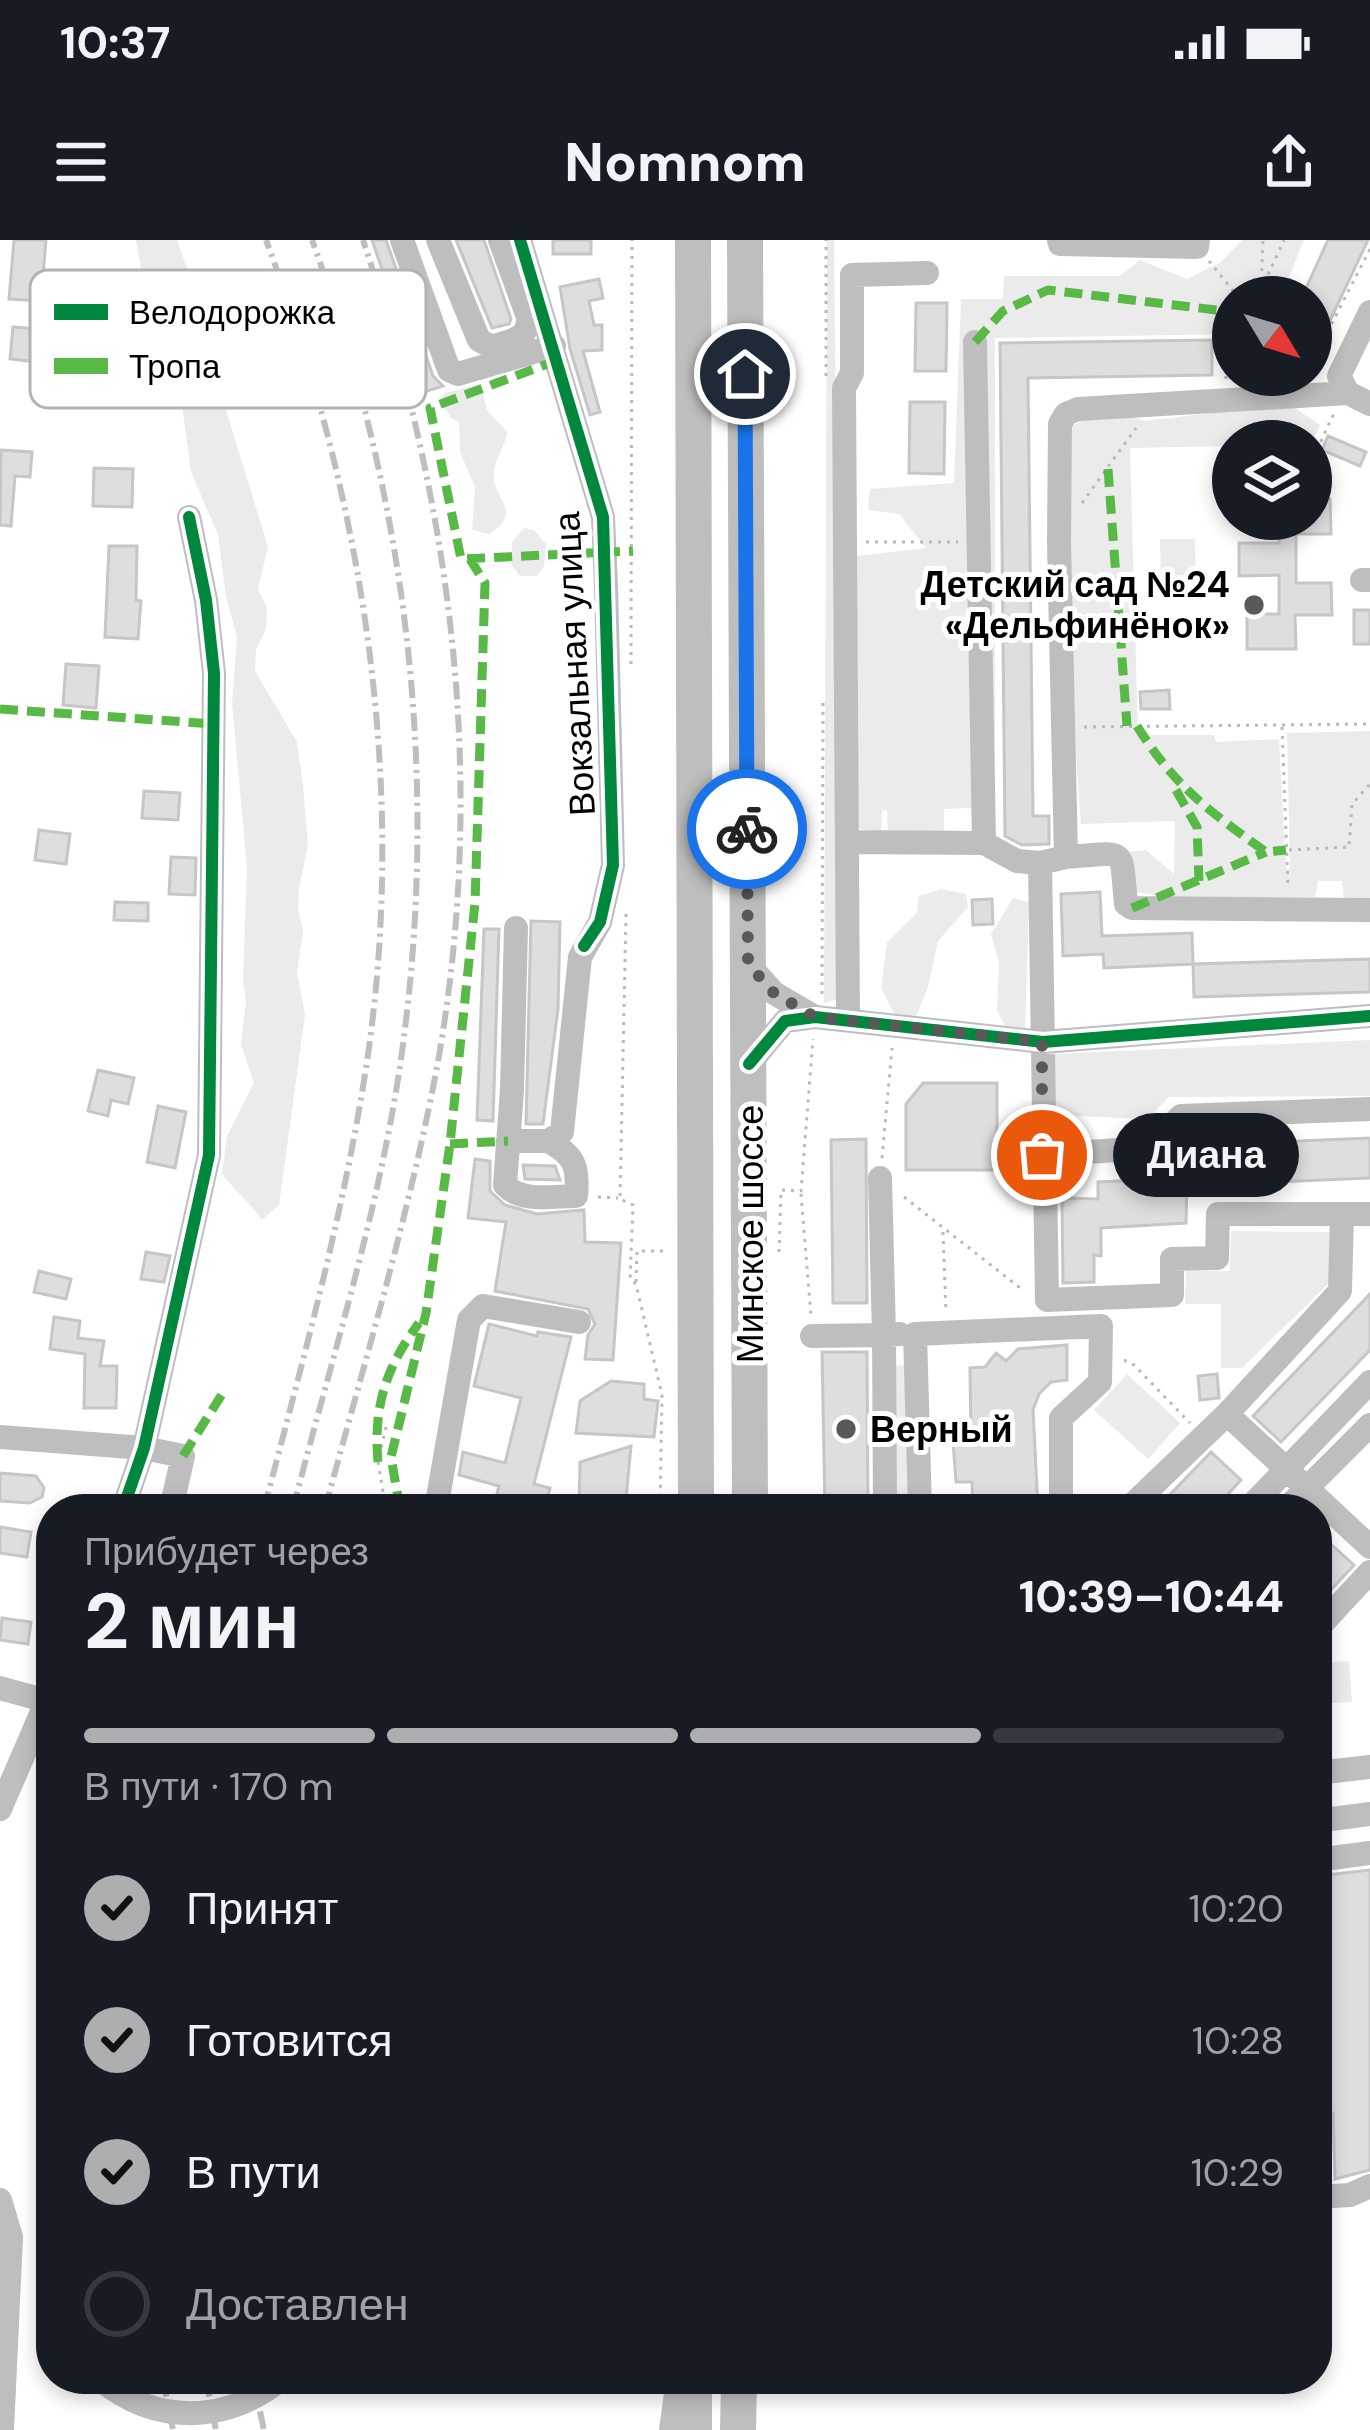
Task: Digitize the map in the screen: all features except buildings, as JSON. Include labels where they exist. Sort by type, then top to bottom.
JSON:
[{"type":"highway","name":"Минское шоссе","points":[[693,240],[696,1494]]},
{"type":"highway","name":"Минское шоссе","points":[[745,240],[750,1494]]},
{"type":"highway","points":[[694,2394],[694,2430]]},
{"type":"highway","points":[[738,2430],[739,2394]]},
{"type":"street","points":[[402,240],[413,270]]},
{"type":"street","points":[[438,240],[479,340],[492,347],[524,336],[528,330],[528,317],[500,240]]},
{"type":"street","name":"Вокзальная улица","points":[[520,240],[602,517],[606,586],[613,865],[599,922],[584,946],[566,1117],[562,1132],[548,1141]]},
{"type":"street","points":[[1059,240],[1060,244],[1197,243]]},
{"type":"street","points":[[848,1020],[844,388],[852,373],[852,275],[927,273]]},
{"type":"street","points":[[426,306],[449,370],[458,374],[554,346]]},
{"type":"street","points":[[1066,857],[1060,424],[1066,414],[1078,409],[1154,402],[1227,398],[1351,403],[1339,376],[1370,312]]},
{"type":"street","points":[[975,342],[984,843]]},
{"type":"street","points":[[128,1494],[144,1448],[209,1155],[214,673],[206,600],[189,517]]},
{"type":"street","points":[[848,842],[984,843],[1016,861],[1040,863],[1114,854],[1121,858],[1126,904],[1132,908],[1370,910]]},
{"type":"street","points":[[1040,863],[1047,1327]]},
{"type":"street","points":[[508,1141],[548,1141],[568,1151],[578,1169],[576,1196],[521,1196],[505,1185],[516,928]]},
{"type":"street","points":[[748,964],[774,993],[815,1017]]},
{"type":"street","points":[[749,1064],[785,1021],[815,1017],[1042,1042],[1370,1016]]},
{"type":"street","points":[[1042,1155],[1148,1148],[1181,1116],[1370,1109]]},
{"type":"street","points":[[880,1178],[884,1494]]},
{"type":"street","points":[[1047,1300],[1172,1295],[1172,1259],[1217,1258],[1218,1214],[1370,1214]]},
{"type":"street","points":[[1144,1494],[1227,1414],[1340,1291],[1342,1214]]},
{"type":"street","points":[[439,1494],[469,1320],[475,1311],[483,1306],[579,1322]]},
{"type":"street","points":[[812,1336],[1101,1326],[1100,1382],[1061,1418],[1061,1494]]},
{"type":"street","points":[[915,1334],[920,1494]]},
{"type":"street","points":[[1262,1494],[1370,1382]]},
{"type":"street","points":[[1227,1414],[1313,1494]]},
{"type":"street","points":[[1301,1494],[1370,1425]]},
{"type":"street","points":[[0,1437],[144,1448],[183,1456],[174,1494]]},
{"type":"street","points":[[1332,1511],[1370,1547]]},
{"type":"street","points":[[1332,1613],[1370,1572]]},
{"type":"street","points":[[0,1688],[36,1694]]},
{"type":"street","points":[[0,1808],[36,1726]]},
{"type":"street","points":[[1332,1771],[1370,1767]]},
{"type":"street","points":[[1332,1819],[1370,1814]]},
{"type":"street","points":[[1332,1858],[1370,1853]]},
{"type":"street","points":[[1332,2196],[1370,2186]]},
{"type":"street","points":[[0,2200],[11,2237],[2,2430]]},
{"type":"street","points":[[125,2394],[148,2408],[187,2414],[246,2402],[258,2394]]},
{"type":"street","points":[[671,2430],[676,2394]]},
{"type":"street","points":[[752,2394],[756,2430]]},
{"type":"path","points":[[1262,276],[1263,240]]},
{"type":"path","points":[[1267,276],[1284,240]]},
{"type":"path","points":[[1197,243],[1222,276]]},
{"type":"path","points":[[1332,323],[1370,249]]},
{"type":"path","points":[[1059,533],[1154,402]]},
{"type":"path","points":[[1332,429],[1351,403]]},
{"type":"path","points":[[868,542],[978,542]]},
{"type":"path","points":[[1063,727],[1370,724]]},
{"type":"path","points":[[1282,725],[1289,911]]},
{"type":"path","points":[[1286,850],[1349,847],[1352,804],[1370,784]]},
{"type":"path","points":[[821,933],[848,970]]},
{"type":"path","points":[[812,1336],[801,1191],[815,1017]]},
{"type":"path","points":[[894,1025],[880,1178],[1025,1292],[1047,1300]]},
{"type":"path","points":[[782,1252],[781,1190],[801,1191]]},
{"type":"path","points":[[943,1227],[947,1332]]},
{"type":"path","points":[[637,1251],[636,1284],[662,1395],[660,1494]]},
{"type":"path","points":[[1118,1358],[1134,1365],[1184,1416]]},
{"type":"path","points":[[383,1494],[378,1462],[386,1427]]},
{"type":"shaded area","points":[[136,240],[177,240],[188,270],[141,270]]},
{"type":"shaded area","points":[[827,240],[834,240],[841,935],[838,999],[824,1003]]},
{"type":"shaded area","points":[[1242,240],[1304,240],[1289,276],[1212,276],[1212,334],[995,338],[995,807],[944,809],[944,833],[888,835],[887,810],[882,811],[881,833],[857,828],[857,556],[926,548],[899,514],[868,510],[870,489],[954,483],[961,299],[1003,299],[1004,276],[1120,276],[1140,260],[1187,279],[1221,262]]},
{"type":"shaded area","points":[[473,386],[482,391],[487,410],[507,432],[494,471],[505,518],[489,534],[472,530],[475,487],[460,452],[459,422],[441,402],[444,393]]},
{"type":"shaded area","points":[[1289,404],[1313,420],[1212,420],[1212,446],[1130,448],[1138,735],[1214,735],[1216,742],[1279,739],[1286,869],[1290,868],[1287,733],[1370,731],[1370,902],[1344,903],[1342,881],[1318,881],[1315,897],[1178,898],[1134,892],[1128,852],[1146,850],[1174,874],[1175,821],[1081,824],[1069,664],[1067,440],[1073,426],[1093,414],[1118,410],[1143,421]]},
{"type":"shaded area","points":[[182,408],[226,408],[268,547],[258,589],[267,608],[266,629],[256,649],[255,671],[297,742],[303,785],[308,845],[299,888],[303,931],[297,973],[305,1015],[279,1205],[262,1220],[222,1173],[227,1136],[254,1083],[241,1044],[247,867],[232,703],[237,637],[218,535],[191,472]]},
{"type":"shaded area","points":[[524,528],[534,530],[546,544],[544,566],[537,576],[520,576],[512,566],[512,542]]},
{"type":"shaded area","points":[[1160,539],[1195,539],[1196,591],[1161,591]]},
{"type":"shaded area","points":[[941,889],[966,894],[968,907],[938,941],[916,1017],[897,1019],[881,988],[887,942],[917,913],[919,896]]},
{"type":"shaded area","points":[[1013,898],[1029,902],[1025,1033],[1008,1033],[997,1010],[999,963],[991,934]]},
{"type":"shaded area","points":[[1370,1040],[1370,1096],[1169,1097],[1147,1119],[1054,1115],[1054,1054]]},
{"type":"shaded area","points":[[1231,1231],[1330,1232],[1329,1283],[1242,1368],[1221,1368],[1221,1304],[1185,1304],[1186,1271],[1230,1271]]},
{"type":"shaded area","points":[[908,1365],[911,1494],[895,1494],[893,1366]]},
{"type":"shaded area","points":[[1127,1374],[1180,1423],[1148,1459],[1094,1410]]},
{"type":"shaded area","points":[[1349,1661],[1352,1702],[1332,1703],[1332,1662]]},
{"type":"railway","points":[[266,240],[276,270]]},
{"type":"railway","points":[[312,240],[322,270]]},
{"type":"railway","points":[[363,240],[372,270]]},
{"type":"railway","points":[[268,1494],[346,1179],[378,963],[382,857],[369,648],[352,544],[320,408]]},
{"type":"railway","points":[[297,1494],[391,1122],[412,961],[416,751],[408,647],[393,544],[363,408]]},
{"type":"railway","points":[[329,1494],[426,1123],[452,961],[460,856],[453,649],[439,546],[411,408]]},
{"type":"railway","points":[[166,2394],[173,2430]]},
{"type":"railway","points":[[209,2394],[216,2430]]},
{"type":"railway","points":[[256,2394],[264,2430]]},
{"type":"marked path","points":[[975,342],[1003,311],[1048,290],[1212,310]]},
{"type":"marked path","points":[[558,360],[430,408],[461,559],[633,551]]},
{"type":"marked path","points":[[1108,469],[1127,726]]},
{"type":"marked path","points":[[397,1494],[391,1457],[426,1313],[450,1144],[475,903],[485,583],[470,559]]},
{"type":"marked path","points":[[0,709],[214,724]]},
{"type":"marked path","points":[[1137,726],[1165,766],[1210,810],[1266,852],[1286,850]]},
{"type":"marked path","points":[[1176,790],[1197,827],[1199,881]]},
{"type":"marked path","points":[[1132,908],[1266,852]]},
{"type":"marked path","points":[[450,1144],[508,1141]]},
{"type":"marked path","points":[[378,1462],[384,1388],[419,1323]]},
{"type":"marked path","points":[[183,1456],[226,1388]]},
{"type":"cycle path","points":[[520,240],[603,517],[613,865],[600,922],[584,946]]},
{"type":"cycle path","points":[[128,1494],[144,1448],[209,1155],[214,673],[206,600],[189,517]]},
{"type":"cycle path","points":[[749,1064],[785,1021],[815,1017],[1043,1042],[1370,1016]]},
{"type":"way so far","points":[[747,829],[748,964],[774,993],[815,1017],[1042,1042],[1042,1155]]},
{"type":"place","name":"Детский сад №24 «Дельфинёнок»","points":[[1254,605]]},
{"type":"place","name":"Диана","points":[[1042,1155]]},
{"type":"place","name":"Верный","points":[[846,1429]]},
{"type":"route","points":[[745,374],[747,829]]}]
